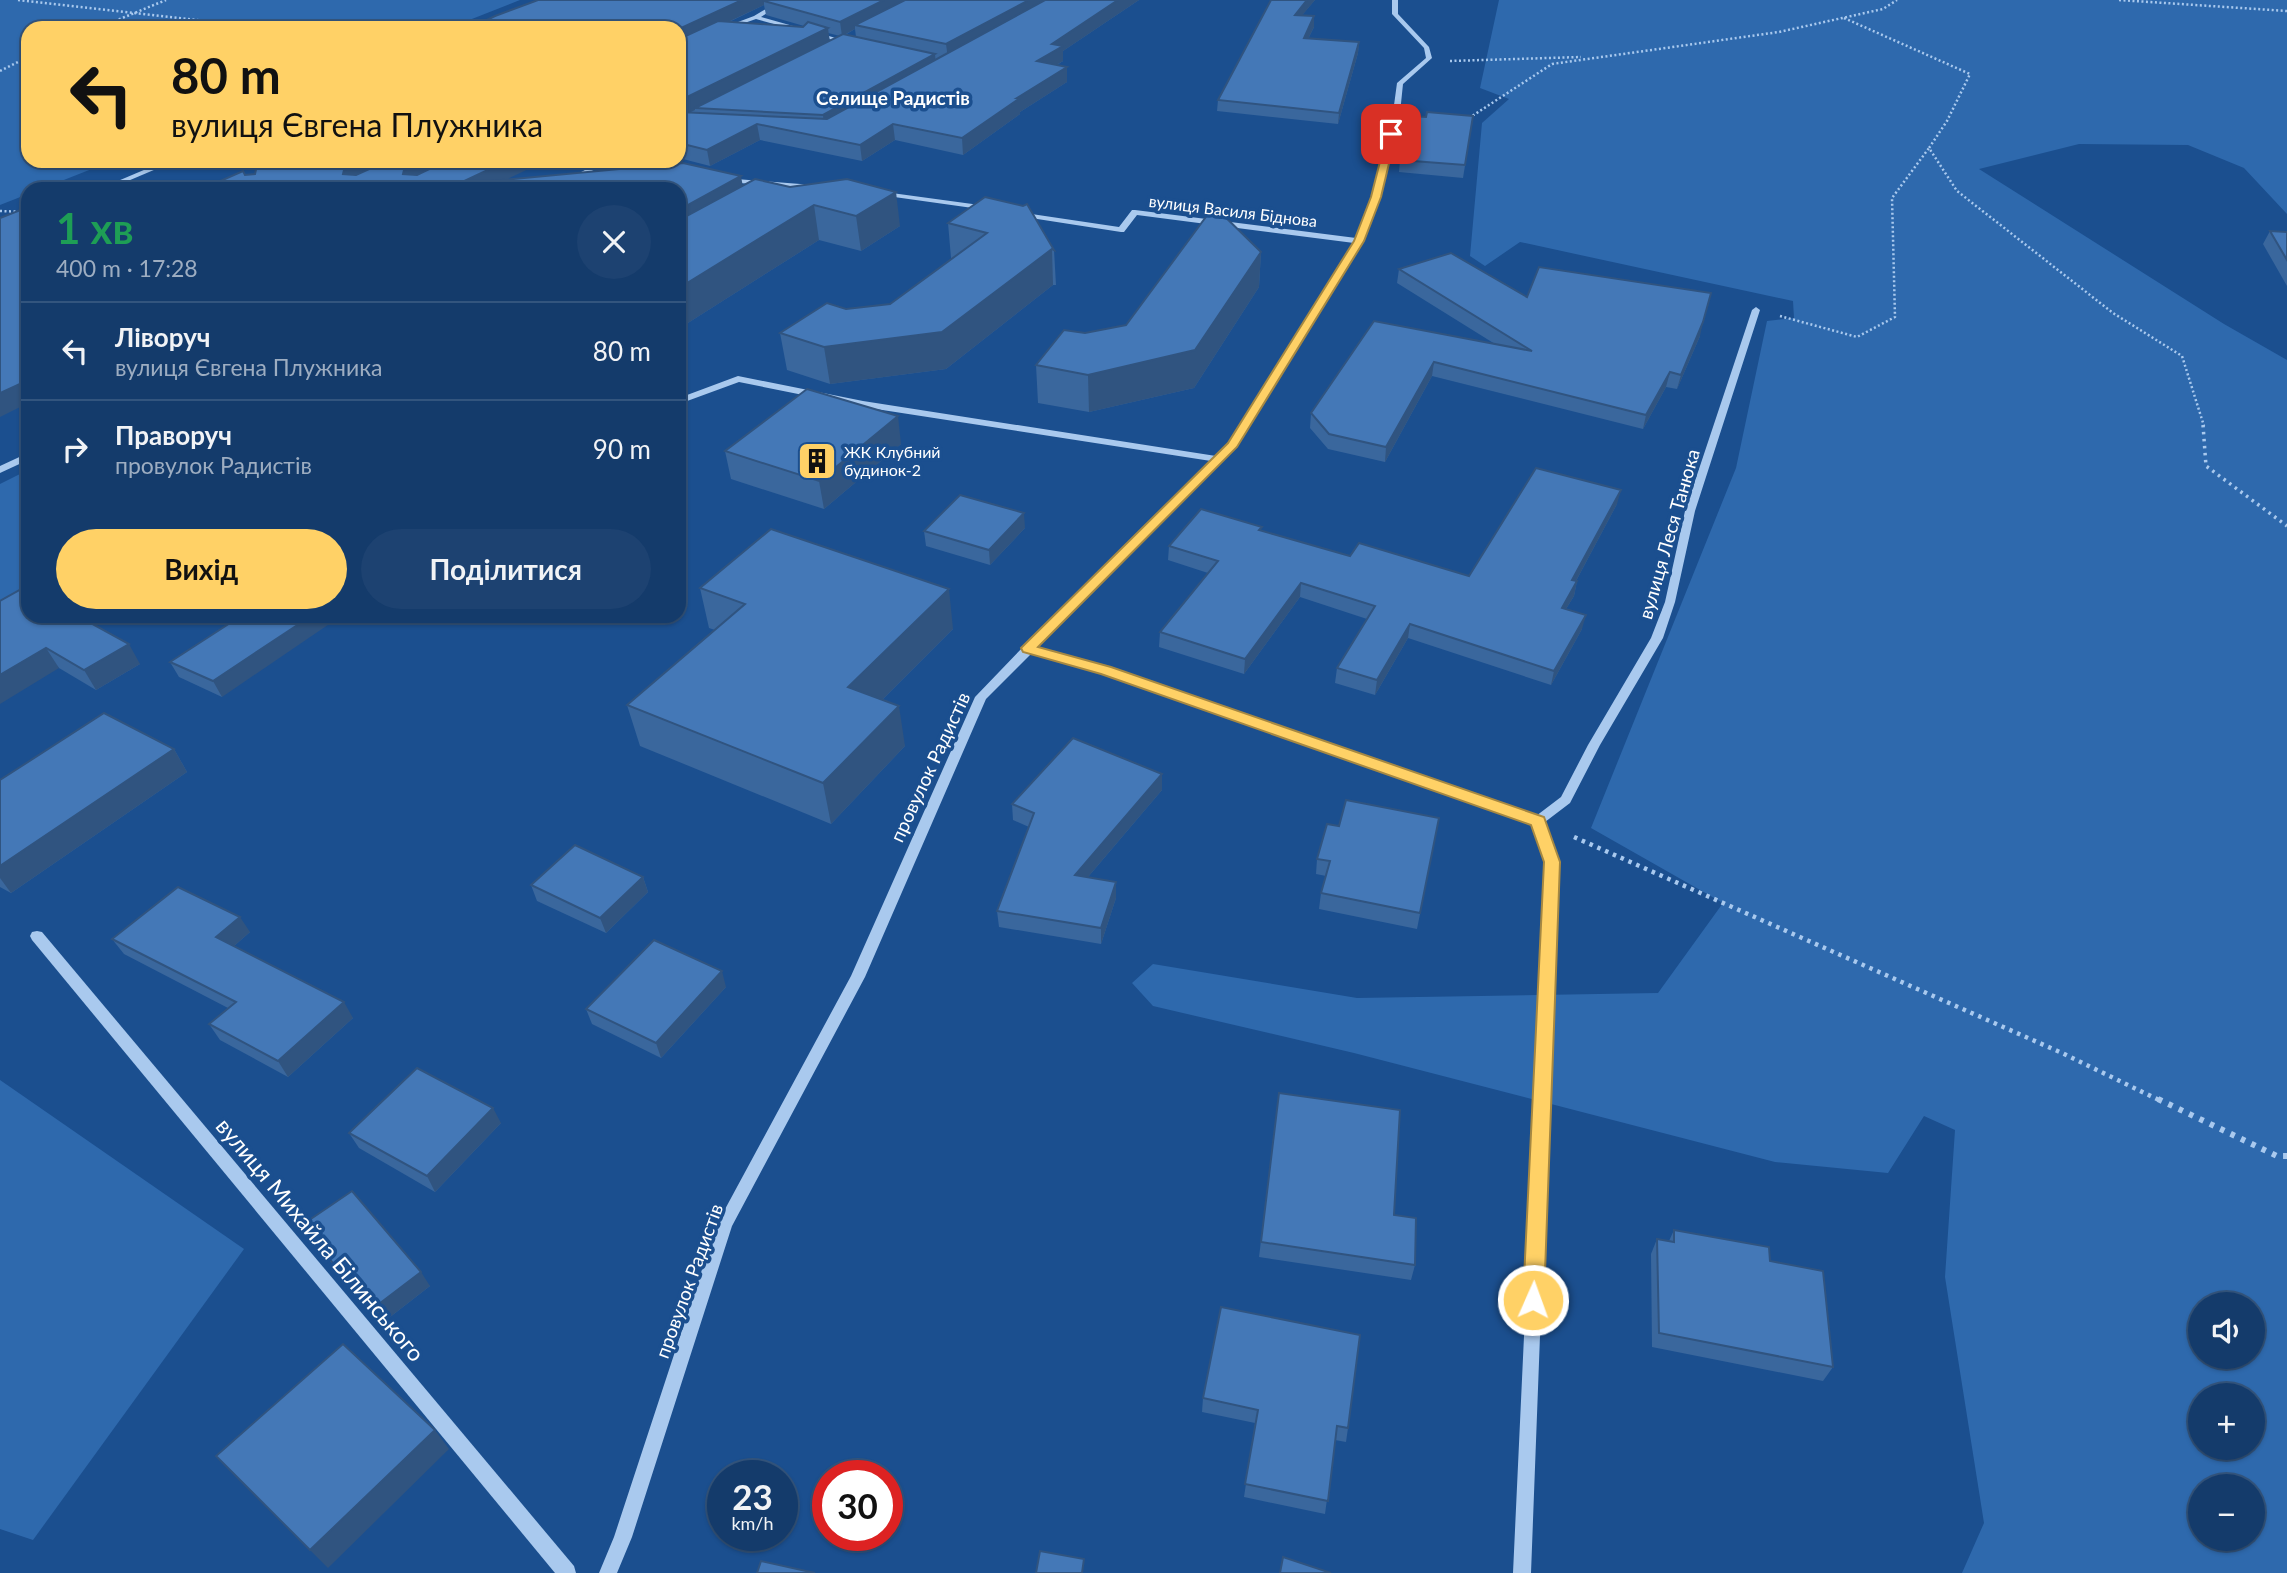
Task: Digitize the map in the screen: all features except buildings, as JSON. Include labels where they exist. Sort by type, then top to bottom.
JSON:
[{"type":"street","points":[[743,33],[716,31],[756,17],[785,0]]},
{"type":"street","points":[[1395,0],[1395,14],[1427,48],[1429,58]]},
{"type":"street","points":[[756,17],[856,44]]},
{"type":"street","points":[[831,48],[855,36]]},
{"type":"street","points":[[799,37],[827,38]]},
{"type":"street","name":"провулок Радистів","points":[[608,1573],[623,1537],[725,1224],[858,977],[981,697],[1232,445],[1359,241],[1376,197],[1397,113],[1400,83],[1429,58]]},
{"type":"street","points":[[120,182],[155,168]]},
{"type":"street","points":[[566,182],[594,168]]},
{"type":"street","points":[[645,168],[663,172]]},
{"type":"street","points":[[715,179],[823,188]]},
{"type":"street","points":[[786,193],[798,186]]},
{"type":"street","points":[[874,193],[990,209]]},
{"type":"street","name":"вулиця Леся Танюка","points":[[1538,821],[1566,800],[1594,745],[1657,638],[1670,602],[1690,511],[1756,310]]},
{"type":"street","points":[[686,398],[738,379],[863,404],[1218,459]]},
{"type":"street","points":[[0,470],[21,460]]},
{"type":"street","points":[[1028,648],[1106,671],[1538,821],[1552,862],[1522,1573]]},
{"type":"street","name":"вулиця Михайла Білинського","points":[[37,936],[567,1573]]},
{"type":"lane","name":"вулиця Василя Біднова","points":[[1004,211],[1121,230],[1135,212],[1359,241]]},
{"type":"path","points":[[18,0],[200,21]]},
{"type":"path","points":[[115,21],[166,0]]},
{"type":"path","points":[[1467,119],[1552,64],[1779,32],[1883,9],[1896,0]]},
{"type":"path","points":[[2119,0],[2287,11]]},
{"type":"path","points":[[1756,310],[1857,337],[1895,317],[1892,198],[1947,121],[1970,74],[1844,18]]},
{"type":"path","points":[[1429,58],[1460,62],[1608,56]]},
{"type":"path","points":[[0,71],[21,60]]},
{"type":"path","points":[[1929,148],[1957,191],[2113,313],[2182,356],[2203,418],[2206,466],[2287,526]]},
{"type":"path","points":[[0,211],[21,212]]},
{"type":"path","points":[[1538,821],[2062,1053],[2277,1156],[2287,1156]]},
{"type":"shaded area","points":[[0,0],[520,0],[467,21],[21,21],[21,168],[94,168],[59,182],[21,182],[21,197],[0,205]]},
{"type":"shaded area","points":[[1499,0],[2287,0],[2287,214],[2244,168],[2188,145],[2079,144],[1979,169],[2224,324],[2287,360],[2287,1573],[1962,1573],[1984,1523],[1945,1277],[1955,1130],[1924,1116],[1888,1173],[1775,1162],[1354,1053],[1153,1006],[1132,983],[1153,964],[1357,998],[1658,993],[1723,903],[1591,828],[1736,468],[1767,321],[1794,318],[1793,301],[1520,242],[1485,266],[1470,256],[1482,123],[1509,99],[1480,88]]},
{"type":"shaded area","points":[[21,474],[21,605],[0,618],[0,484]]},
{"type":"shaded area","points":[[0,1080],[244,1249],[33,1540],[0,1529]]},
{"type":"place","name":"ЖК Клубний будинок-2","points":[[817,461]]},
{"type":"district","name":"Селище Радистів","points":[[893,98]]},
{"type":"route","points":[[1391,134],[1376,197],[1359,241],[1232,445],[1028,648],[1106,671],[1538,821],[1552,862],[1533,1300]]}]
